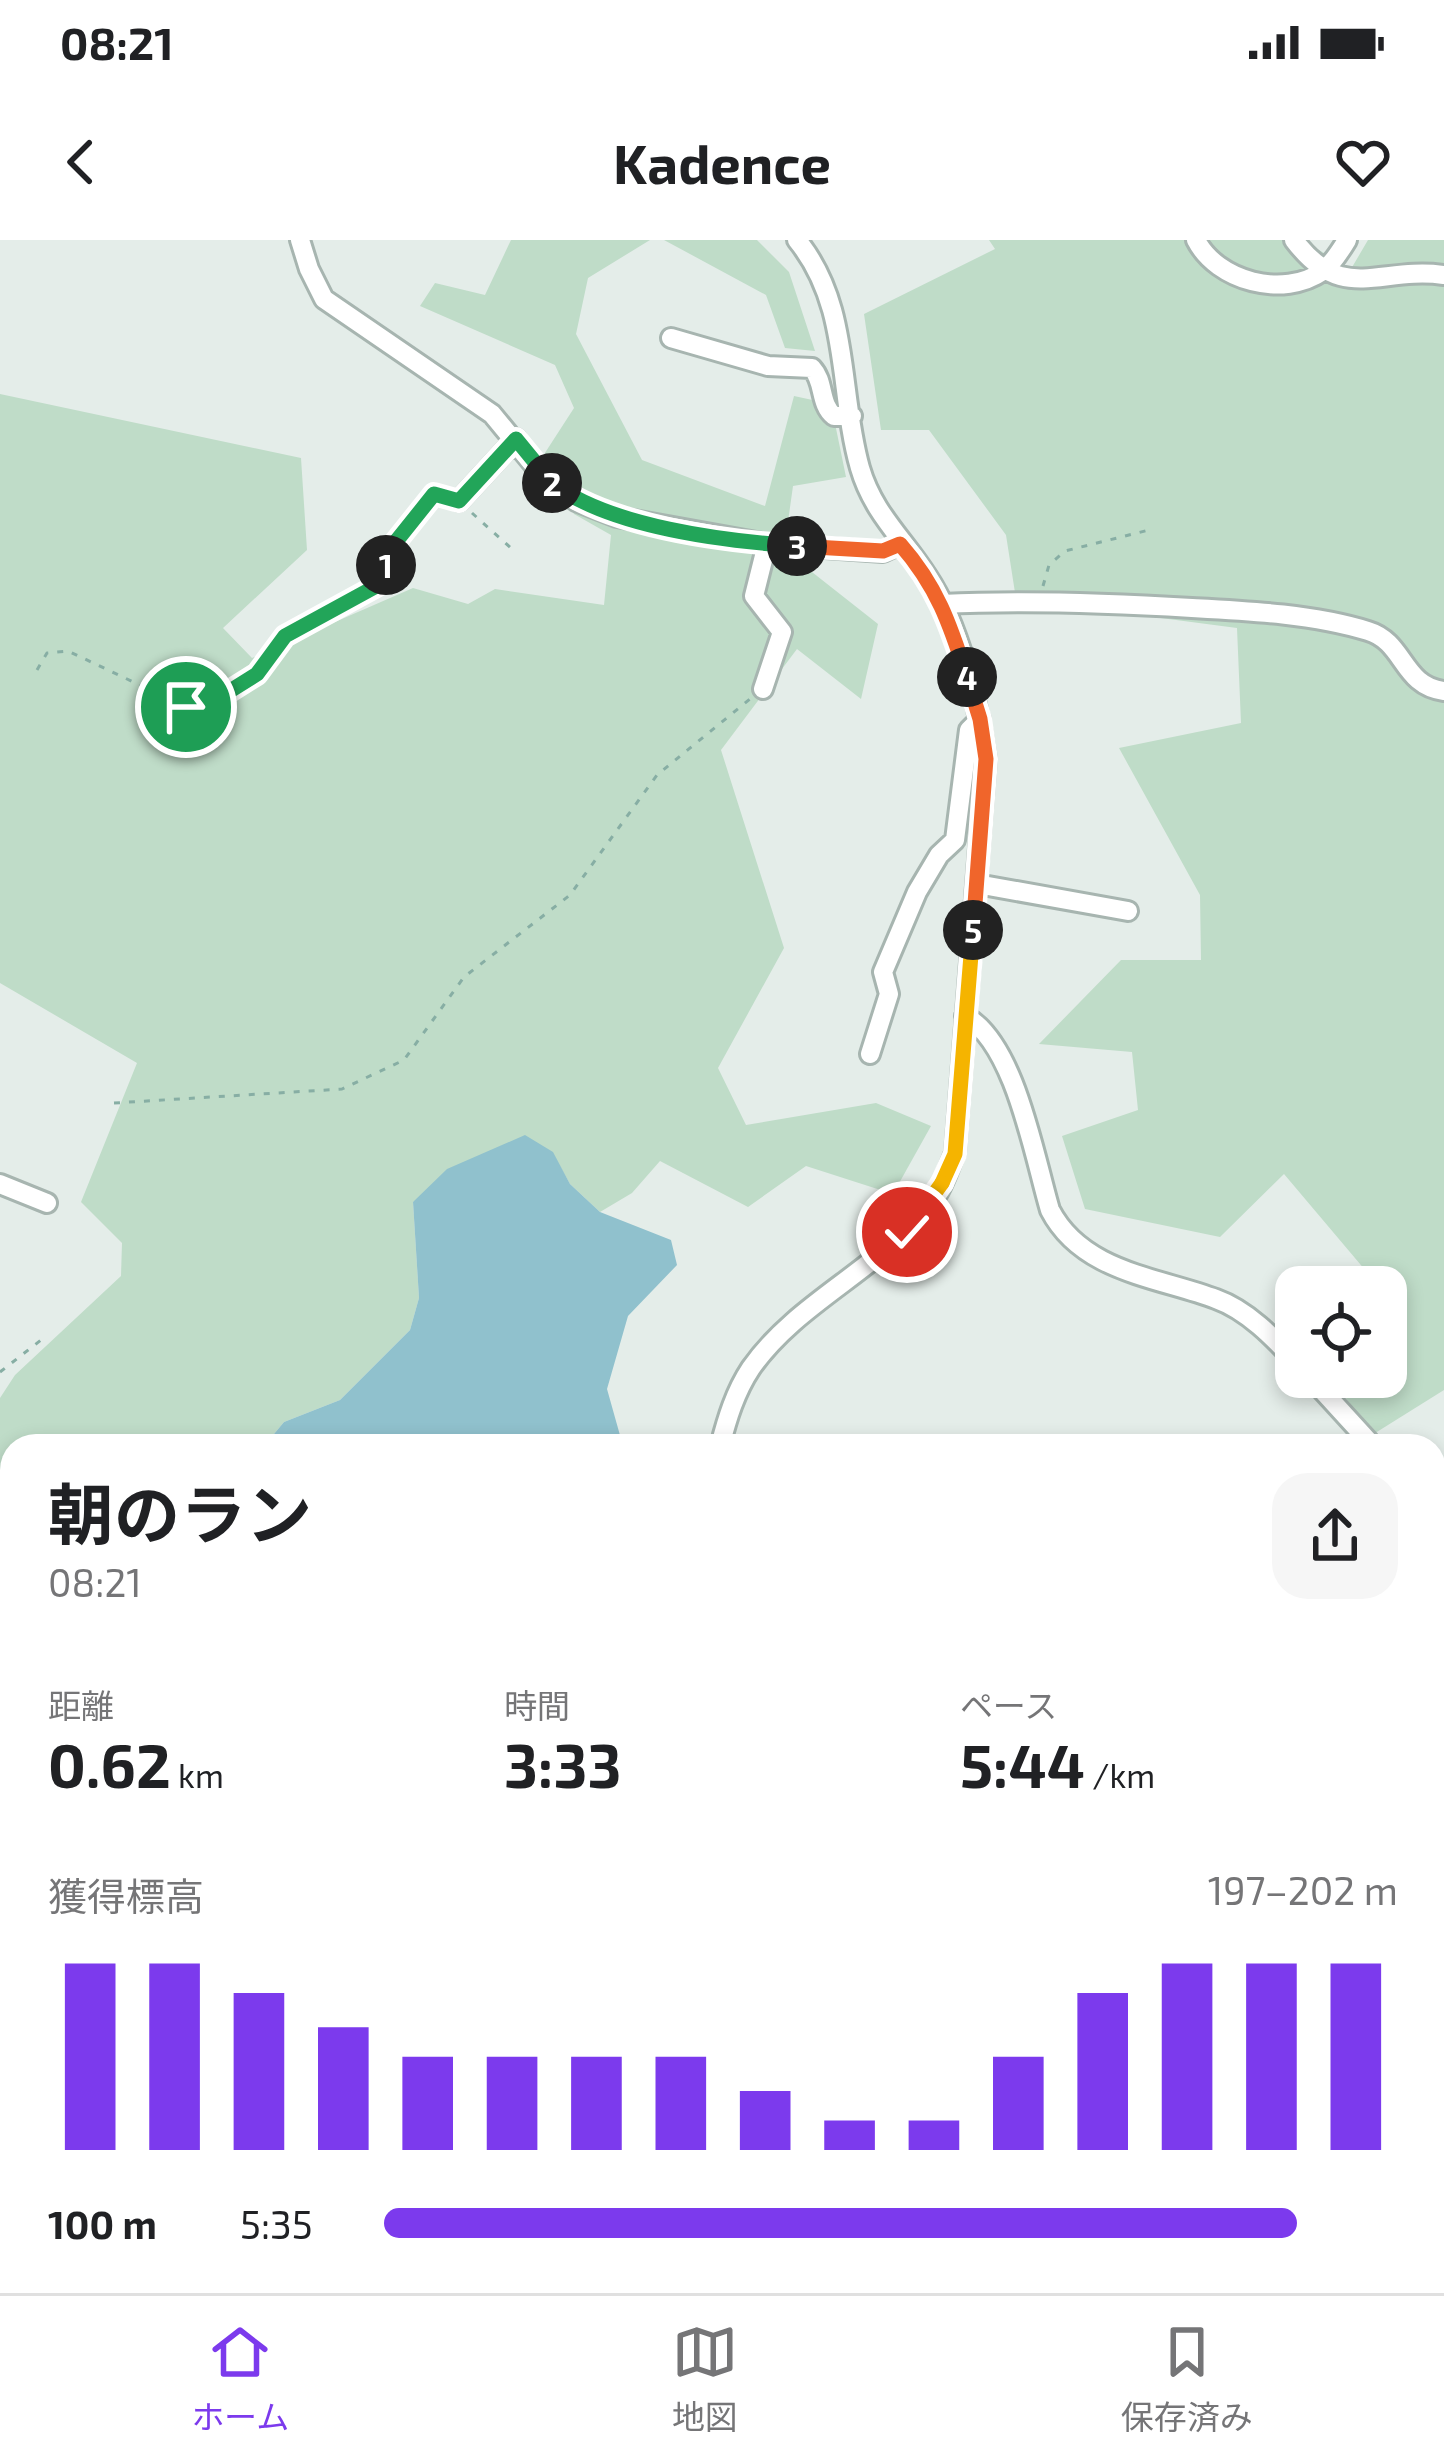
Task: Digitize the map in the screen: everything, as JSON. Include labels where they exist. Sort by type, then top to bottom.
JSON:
[{"type":"street","points":[[300,240],[325,298],[492,414],[543,476],[576,501],[617,517],[767,544],[883,551],[900,544]]},
{"type":"street","points":[[723,1434],[749,1371],[772,1342],[907,1232],[938,1194],[955,1154],[986,759],[980,719],[942,604],[927,575],[873,505],[859,464],[839,333],[826,288],[797,240]]},
{"type":"street","points":[[1196,240],[1204,256],[1226,273],[1256,284],[1301,280],[1323,270],[1347,240]]},
{"type":"street","points":[[1294,240],[1323,270],[1346,280],[1415,271],[1444,275]]},
{"type":"street","points":[[671,338],[768,366],[812,368],[820,377],[826,410],[834,416],[852,416]]},
{"type":"street","points":[[459,501],[516,439]]},
{"type":"street","points":[[763,689],[782,632],[754,596],[767,544]]},
{"type":"street","points":[[942,604],[1040,599],[1259,612],[1370,631],[1390,644],[1417,682],[1444,691]]},
{"type":"street","points":[[870,1054],[889,994],[883,972],[917,892],[939,855],[956,840],[969,730],[980,719]]},
{"type":"street","points":[[977,884],[1128,910]]},
{"type":"street","points":[[965,1016],[983,1026],[1003,1054],[1050,1210],[1061,1232],[1140,1279],[1218,1299],[1244,1313],[1275,1342]]},
{"type":"street","points":[[0,1184],[47,1203]]},
{"type":"street","points":[[1329,1398],[1361,1434]]},
{"type":"path","points":[[37,670],[47,652],[68,651],[186,707],[206,706],[257,674],[285,636],[382,583],[390,549],[434,494],[459,501],[511,548]]},
{"type":"path","points":[[1040,599],[1049,565],[1065,550],[1153,529]]},
{"type":"path","points":[[114,1103],[343,1089],[404,1060],[464,977],[570,895],[657,775],[763,689]]},
{"type":"path","points":[[0,1372],[41,1340]]},
{"type":"green space","points":[[511,240],[650,240],[588,278],[576,334],[642,460],[765,506],[794,396],[831,404],[846,477],[793,486],[784,550],[878,624],[861,699],[797,649],[721,750],[784,948],[718,1068],[746,1125],[876,1103],[931,1126],[893,1194],[806,1166],[748,1207],[660,1161],[632,1193],[600,1212],[570,1184],[552,1152],[413,1202],[419,1298],[410,1330],[340,1400],[284,1422],[274,1434],[0,1434],[0,1398],[15,1375],[121,1276],[122,1243],[81,1202],[137,1063],[0,983],[0,394],[301,458],[307,550],[223,628],[252,658],[413,588],[468,604],[495,589],[604,605],[611,535],[574,514],[541,459],[574,408],[555,365],[420,306],[435,283],[485,295]]},
{"type":"green space","points":[[664,240],[757,240],[789,272],[815,351],[785,348],[766,295]]},
{"type":"green space","points":[[989,240],[1302,240],[1351,269],[1368,240],[1444,240],[1444,1390],[1374,1434],[1346,1398],[1407,1398],[1407,1266],[1362,1266],[1284,1174],[1220,1237],[1085,1209],[1062,1136],[1138,1110],[1132,1052],[1039,1044],[1121,960],[1201,960],[1200,895],[1119,748],[1241,723],[1237,628],[1016,599],[1006,535],[929,430],[881,430],[864,314],[995,249]]},
{"type":"water","points":[[525,1135],[553,1152],[570,1184],[600,1212],[671,1240],[677,1265],[628,1316],[607,1389],[620,1434],[274,1434],[284,1422],[340,1400],[410,1330],[419,1298],[413,1202],[447,1169]]},
{"type":"route","points":[[186,707],[206,706],[257,674],[285,636],[382,583],[390,549],[434,494],[459,501],[516,439],[543,476],[576,501],[617,517],[767,544],[883,551],[900,544],[927,575],[942,604],[980,719],[986,759],[955,1154],[938,1194],[907,1232]]}]
